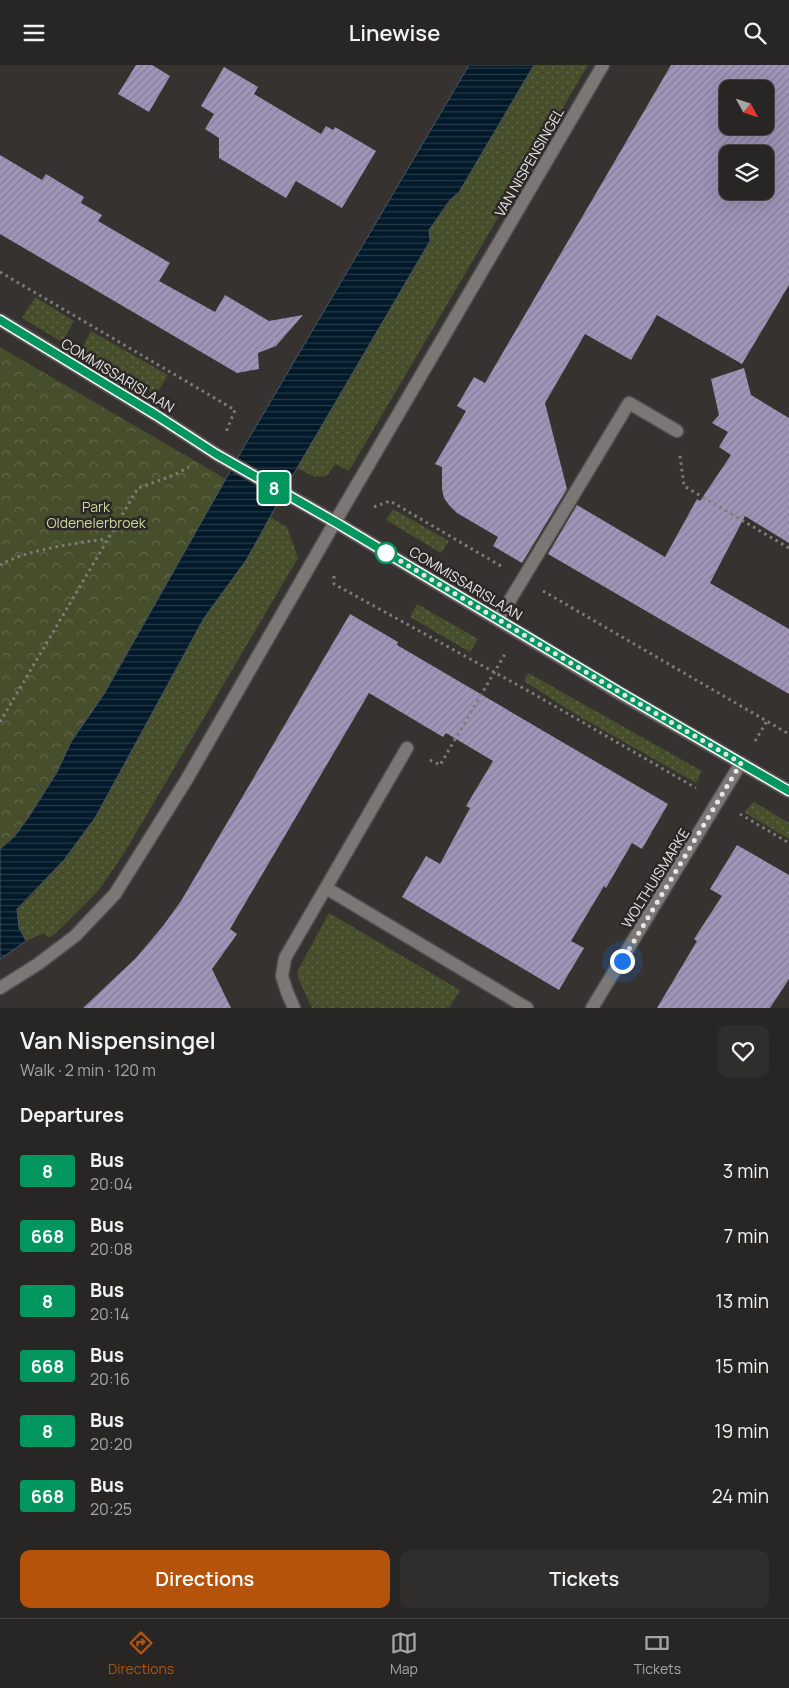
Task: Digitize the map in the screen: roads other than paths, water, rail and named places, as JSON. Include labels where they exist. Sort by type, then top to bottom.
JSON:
[{"type":"street","name":"VAN NISPENSINGEL","points":[[0,988],[38,964],[75,936],[115,894],[187,779],[335,522],[603,65]]},
{"type":"street","name":"COMMISSARISLAAN","points":[[0,320],[156,415],[216,454],[335,522],[789,791]]},
{"type":"street","points":[[498,619],[629,403],[677,431]]},
{"type":"street","points":[[294,1008],[282,976],[285,959],[407,749]]},
{"type":"street","name":"WOLTHUISMARKE","points":[[592,1008],[741,763]]},
{"type":"street","points":[[326,888],[527,1008]]},
{"type":"water","points":[[469,65],[534,65],[459,192],[450,200],[429,230],[430,241],[297,468],[247,559],[204,618],[95,818],[64,860],[17,909],[19,928],[26,941],[0,959],[0,849],[14,837],[30,815],[57,772],[71,742],[104,694],[249,438]]},
{"type":"park label","name":"Park Oldenelerbroek","points":[[96,514]]}]
